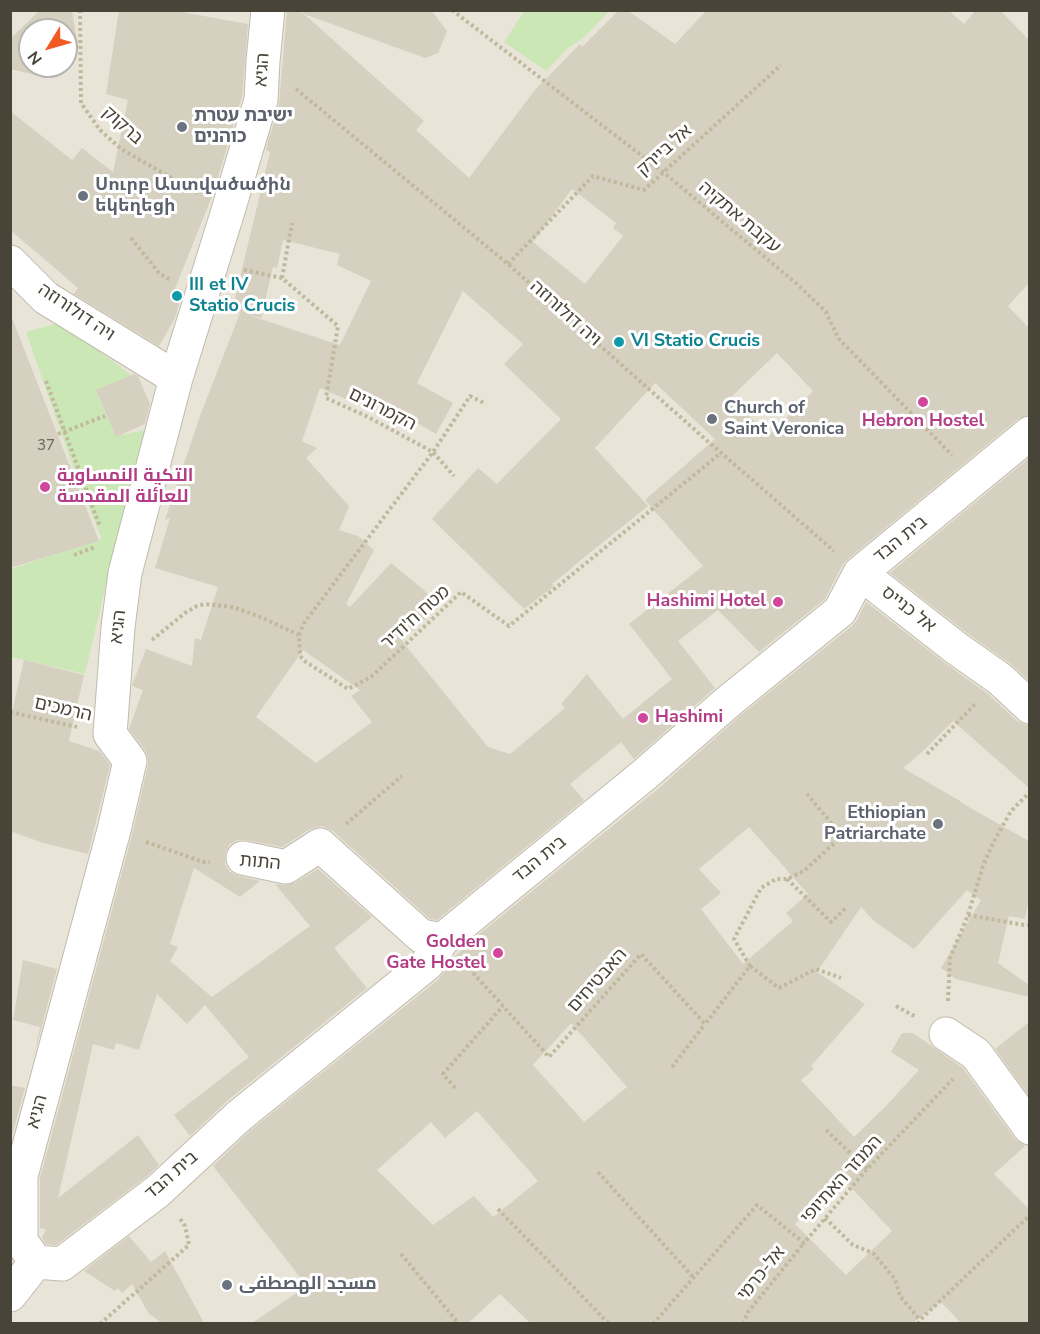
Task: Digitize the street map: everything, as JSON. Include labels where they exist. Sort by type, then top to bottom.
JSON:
[{"type":"street","name":"הגיא","points":[[29,1252],[21,1176],[114,830],[130,761],[110,734],[118,627],[125,573],[176,378],[261,100],[268,10]]},
{"type":"street","name":"ויה דולורוזה","points":[[10,262],[46,298],[176,378]]},
{"type":"street","name":"בית הבד","points":[[29,1252],[62,1264],[158,1191],[239,1116],[428,964],[442,940],[644,775],[729,700],[840,611],[860,573],[1029,433]]},
{"type":"street","name":"אל כנייס","points":[[860,573],[956,648],[1000,679],[1029,707]]},
{"type":"street","points":[[320,845],[421,936],[442,940]]},
{"type":"street","name":"התות","points":[[243,858],[286,867],[320,845]]},
{"type":"street","points":[[946,1034],[976,1054],[1029,1128]]},
{"type":"street","points":[[10,1295],[29,1252]]},
{"type":"path","name":"ברקוק","points":[[80,10],[81,103],[100,130],[121,149],[228,211]]},
{"type":"path","name":"עקבת אתקיה","points":[[452,10],[663,172],[797,284],[826,312],[838,338],[976,479]]},
{"type":"path","name":"ויה דולורוזה","points":[[263,61],[508,264],[860,573]]},
{"type":"path","name":"אל ביירק","points":[[508,264],[593,176],[644,190],[781,65]]},
{"type":"path","points":[[282,278],[292,223]]},
{"type":"path","points":[[131,238],[159,273],[201,297]]},
{"type":"path","name":"הקמרונים","points":[[239,268],[282,278],[338,326],[326,398],[366,416],[433,452],[453,476]]},
{"type":"path","points":[[46,381],[102,532]]},
{"type":"path","points":[[118,627],[150,642],[185,613],[205,604],[233,607],[299,635],[310,614],[433,452],[470,396],[486,404]]},
{"type":"path","points":[[58,434],[105,416]]},
{"type":"path","name":"מטח ח'ודיר","points":[[299,635],[300,656],[306,663],[348,689],[371,677],[460,592],[509,626],[721,453]]},
{"type":"path","points":[[74,555],[95,547]]},
{"type":"path","points":[[927,754],[1000,679]]},
{"type":"path","name":"הרמכים","points":[[10,712],[110,734]]},
{"type":"path","points":[[320,845],[402,776]]},
{"type":"path","points":[[946,1034],[950,958],[968,915],[980,874],[993,843],[1011,811],[1029,792]]},
{"type":"path","points":[[807,794],[842,836],[804,871],[787,879],[776,879],[761,888],[734,939],[750,966],[779,988],[816,969],[841,978]]},
{"type":"path","name":"התות","points":[[114,830],[203,862],[218,863],[243,858]]},
{"type":"path","points":[[787,879],[831,922],[846,908]]},
{"type":"path","points":[[968,915],[1029,925]]},
{"type":"path","name":"האבטיחים","points":[[442,940],[549,1057],[641,954],[705,1024]]},
{"type":"path","points":[[672,1067],[750,966]]},
{"type":"path","points":[[455,1088],[443,1074],[503,1006]]},
{"type":"path","name":"המנזר האתיופי","points":[[653,1323],[757,1205],[804,1244],[867,1169],[976,1054]]},
{"type":"path","points":[[826,1130],[867,1169]]},
{"type":"path","points":[[598,1172],[694,1278]]},
{"type":"path","points":[[100,1323],[189,1245],[185,1226],[158,1191]]},
{"type":"path","points":[[498,1209],[609,1323]]},
{"type":"path","points":[[825,1218],[854,1245],[873,1253],[895,1279],[900,1296],[919,1322],[1029,1215]]},
{"type":"path","name":"אל-כרמי","points":[[743,1323],[748,1312],[804,1244]]},
{"type":"path","points":[[401,1254],[459,1323]]},
{"type":"shaded area","points":[[11,11],[1029,11],[1029,1323],[11,1323]]},
{"type":"green space","points":[[525,10],[609,11],[546,71],[504,42]]},
{"type":"green space","points":[[59,323],[68,327],[131,375],[96,391],[116,436],[146,430],[85,674],[11,657],[11,569],[102,539],[76,475],[26,332]]},
{"type":"building","points":[[40,10],[72,10],[73,18],[32,18]]},
{"type":"building","points":[[119,10],[171,10],[248,24],[242,97],[213,194],[172,296],[179,304],[175,318],[159,346],[74,294],[78,288],[10,230],[10,111],[72,160],[82,148],[113,172],[128,100],[106,94]]},
{"type":"building","points":[[287,10],[300,10],[303,14],[304,10],[431,10],[447,31],[438,53],[425,58],[304,14],[424,121],[416,130],[469,178],[534,91],[580,44],[582,47],[619,10],[627,10],[675,44],[707,10],[948,10],[964,24],[976,10],[1000,10],[1029,40],[1029,283],[1008,306],[1029,328],[1029,415],[1018,419],[848,559],[843,564],[825,599],[759,652],[718,610],[678,641],[715,688],[634,759],[621,742],[570,784],[584,800],[437,920],[430,919],[333,831],[322,826],[310,829],[282,847],[246,840],[237,840],[229,845],[225,855],[225,864],[230,872],[260,881],[240,897],[194,868],[170,944],[178,947],[170,961],[212,997],[310,926],[275,884],[295,883],[318,869],[372,917],[334,948],[367,988],[227,1101],[190,1136],[174,1115],[249,1057],[205,1005],[187,1024],[157,994],[139,1050],[116,1043],[114,1050],[93,1044],[58,1198],[138,1135],[159,1165],[56,1245],[46,1244],[42,1238],[46,1229],[40,1228],[40,1178],[132,835],[148,765],[145,750],[129,729],[143,690],[132,685],[146,649],[192,666],[195,638],[201,640],[218,587],[155,568],[170,518],[165,520],[200,416],[240,313],[232,311],[270,152],[266,150],[268,141],[279,105]],"holes":[[[572,189],[616,223],[613,228],[623,236],[585,284],[533,242]],[[283,240],[340,254],[337,265],[371,281],[340,345],[248,315],[261,318],[273,267],[277,268]],[[463,291],[523,344],[504,364],[561,419],[497,484],[478,468],[432,519],[524,609],[648,506],[595,448],[655,383],[715,439],[645,500],[703,566],[629,624],[672,679],[623,719],[587,674],[561,704],[565,708],[510,754],[488,747],[402,641],[439,607],[425,591],[391,563],[350,607],[346,604],[374,550],[358,536],[339,530],[349,506],[306,458],[317,448],[302,441],[320,388],[360,405],[365,393],[436,434],[453,403],[417,383]],[[777,353],[813,391],[769,435],[730,398]],[[303,650],[360,690],[351,696],[372,722],[316,763],[256,717]]]},
{"type":"building","points":[[18,31],[18,71],[10,69],[10,39]]},
{"type":"building","name":"التكية النمساوية للعائلة المقدسة","points":[[12,318],[99,541],[10,568],[10,319]]},
{"type":"building","points":[[134,374],[138,376],[150,404],[145,424],[116,437],[96,390]]},
{"type":"building","points":[[1029,458],[1029,681],[1011,664],[890,573]]},
{"type":"building","points":[[866,602],[988,694],[1017,721],[1029,725],[1029,788],[953,721],[903,768],[1029,841],[1029,897],[1025,919],[1009,916],[998,963],[1029,985],[1029,997],[956,979],[941,968],[981,900],[967,890],[914,949],[874,921],[861,907],[817,972],[865,1004],[811,1066],[814,1069],[801,1080],[854,1137],[919,1070],[891,1052],[902,1033],[913,1033],[963,1068],[1015,1139],[1025,1146],[994,1174],[1029,1209],[1029,1323],[961,1323],[941,1302],[913,1323],[530,1323],[500,1294],[468,1323],[252,1323],[307,1286],[213,1166],[251,1130],[439,979],[462,948],[658,789],[741,715],[857,620]],"holes":[[[749,827],[808,894],[786,913],[793,921],[743,964],[701,909],[721,893],[699,869]],[[571,1023],[627,1087],[584,1122],[533,1065]],[[477,1111],[538,1181],[493,1217],[474,1196],[433,1225],[377,1170],[431,1122],[445,1138]],[[843,1179],[892,1231],[846,1275],[795,1224]]]},
{"type":"building","points":[[24,660],[84,675],[69,741],[99,751],[110,765],[88,854],[43,843],[10,831],[10,720]]},
{"type":"building","points":[[23,960],[57,969],[34,1056],[40,1027],[13,1020]]},
{"type":"building","points":[[1029,1022],[1029,1096],[995,1049]]},
{"type":"building","points":[[10,1085],[25,1088],[10,1143]]},
{"type":"building","points":[[129,1236],[151,1262],[165,1251],[204,1323],[162,1323],[149,1314],[132,1284],[122,1293],[118,1288],[115,1291],[84,1271]]},
{"type":"place","name":"ישיבת עטרת כוהנים","points":[[182,127]]},
{"type":"place","name":"Սուրբ Աստվածածին եկեղեցի","points":[[83,196]]},
{"type":"place","name":"III et IV Statio Crucis","points":[[177,296]]},
{"type":"place","name":"VI Statio Crucis","points":[[619,342]]},
{"type":"place","name":"Hebron Hostel","points":[[923,402]]},
{"type":"place","name":"Church of Saint Veronica","points":[[712,419]]},
{"type":"place","name":"التكية النمساوية للعائلة المقدسة","points":[[45,487]]},
{"type":"place","name":"Hashimi Hotel","points":[[778,602]]},
{"type":"place","name":"Hashimi","points":[[643,718]]},
{"type":"place","name":"Ethiopian Patriarchate","points":[[938,824]]},
{"type":"place","name":"Golden Gate Hostel","points":[[498,953]]},
{"type":"place","name":"مسجد الهصطفى","points":[[227,1285]]}]
